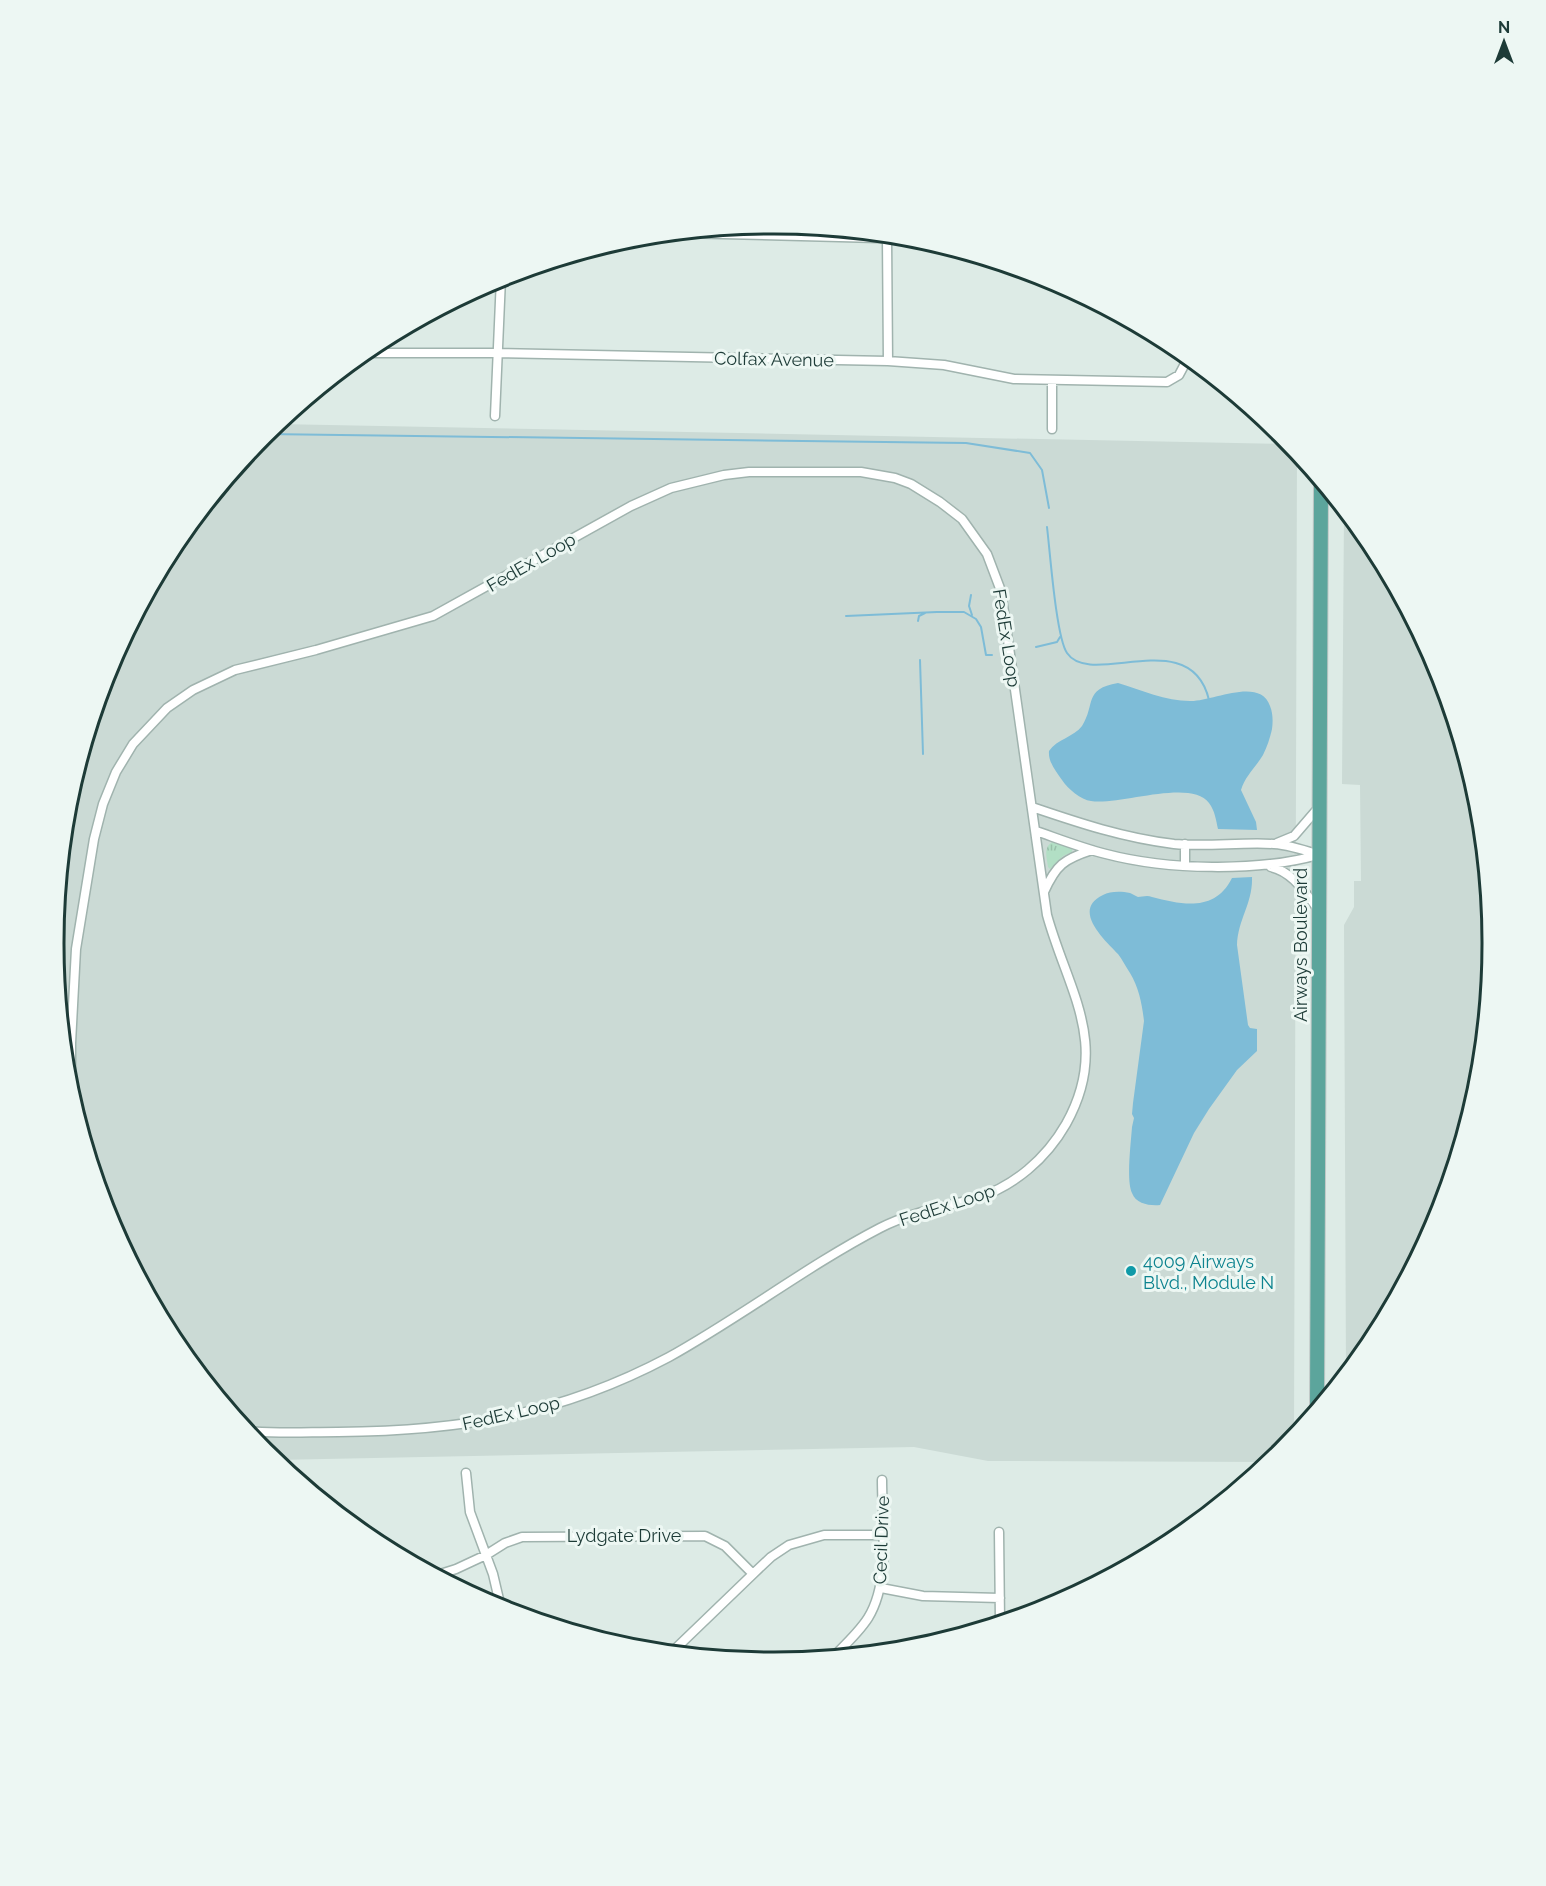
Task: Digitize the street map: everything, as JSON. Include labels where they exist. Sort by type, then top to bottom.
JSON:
[{"type":"main road","name":"Airways Boulevard","points":[[1317,1396],[1321,495]]},
{"type":"street","points":[[755,235],[823,236]]},
{"type":"street","points":[[887,244],[888,361]]},
{"type":"street","points":[[495,416],[501,289]]},
{"type":"street","name":"Colfax Avenue","points":[[382,352],[888,361],[944,365],[1014,379],[1052,381],[1167,382],[1179,375],[1184,366]]},
{"type":"street","points":[[1052,381],[1052,429]]},
{"type":"street","name":"FedEx Loop","points":[[71,1037],[76,949],[98,822],[108,790],[125,755],[154,720],[193,690],[235,670],[327,647],[433,616],[631,506],[671,488],[711,477],[749,472],[861,472],[895,478],[911,484],[952,510],[979,541],[998,581],[1044,892],[1053,938],[1075,992],[1086,1040],[1085,1069],[1079,1095],[1056,1140],[1034,1164],[1011,1183],[976,1198],[917,1213],[881,1228],[670,1356],[619,1382],[569,1400],[495,1420],[431,1429],[351,1432],[260,1431]]},
{"type":"street","points":[[1032,807],[1127,837],[1185,844],[1276,844],[1319,855]]},
{"type":"street","points":[[1276,844],[1294,836],[1319,807]]},
{"type":"street","points":[[1036,831],[1092,850],[1137,861],[1185,865],[1268,866],[1319,855]]},
{"type":"street","points":[[1185,844],[1185,865]]},
{"type":"street","points":[[1044,892],[1052,874],[1061,863],[1072,856],[1092,850]]},
{"type":"street","points":[[1268,866],[1292,877],[1318,909]]},
{"type":"street","points":[[466,1473],[470,1512],[499,1597]]},
{"type":"street","name":"Cecil Drive","points":[[842,1647],[862,1627],[873,1610],[881,1588],[883,1571],[882,1480]]},
{"type":"street","points":[[999,1532],[1000,1614]]},
{"type":"street","name":"Lydgate Drive","points":[[448,1572],[486,1556],[506,1543],[531,1536],[698,1535],[718,1541],[753,1574]]},
{"type":"street","points":[[680,1645],[778,1552],[800,1541],[824,1535],[882,1535]]},
{"type":"street","points":[[881,1588],[923,1596],[1000,1598]]},
{"type":"shaded area","points":[[291,424],[1276,444],[1297,466],[1294,1423],[1255,1462],[988,1461],[914,1447],[289,1460],[240,1410],[211,1374],[159,1297],[118,1214],[102,1171],[78,1081],[66,989],[64,943],[71,851],[78,805],[102,715],[118,672],[159,589],[211,512],[240,476]]},
{"type":"shaded area","points":[[1344,524],[1387,589],[1428,672],[1444,715],[1468,805],[1480,897],[1482,943],[1480,989],[1468,1081],[1444,1171],[1428,1214],[1387,1297],[1346,1359],[1344,925],[1354,907],[1354,881],[1361,881],[1360,785],[1342,784]]},
{"type":"green space","points":[[1052,842],[1072,849],[1072,852],[1063,856],[1050,869],[1046,853],[1047,847]]},
{"type":"water","points":[[1118,683],[1181,701],[1246,691],[1265,697],[1272,712],[1271,732],[1263,755],[1241,790],[1256,822],[1257,830],[1218,829],[1209,803],[1200,796],[1187,793],[1091,801],[1079,796],[1068,787],[1053,766],[1049,751],[1082,726],[1095,693]]},
{"type":"water","points":[[1252,877],[1252,886],[1237,945],[1248,1025],[1250,1028],[1257,1029],[1257,1051],[1237,1070],[1209,1109],[1194,1133],[1160,1205],[1144,1204],[1132,1193],[1129,1171],[1134,1118],[1133,1103],[1144,1021],[1142,1008],[1133,979],[1120,956],[1094,925],[1090,917],[1090,909],[1094,901],[1103,895],[1116,892],[1130,893],[1138,897],[1148,896],[1175,902],[1197,903],[1217,896],[1232,878]]},
{"type":"waterway","points":[[280,434],[966,443],[1030,453],[1042,470],[1049,508]]},
{"type":"waterway","points":[[1047,527],[1057,612],[1067,653],[1079,662],[1097,665],[1140,661],[1162,661],[1183,665],[1199,677],[1209,700]]},
{"type":"waterway","points":[[971,595],[969,606],[972,615]]},
{"type":"waterway","points":[[846,616],[964,612],[976,619],[981,627],[986,655],[992,655]]},
{"type":"waterway","points":[[918,621],[919,616],[925,613]]},
{"type":"waterway","points":[[1036,647],[1057,642],[1060,637]]},
{"type":"waterway","points":[[920,660],[923,754]]},
{"type":"place","name":"4009 Airways Blvd., Module N","points":[[1131,1271]]}]
